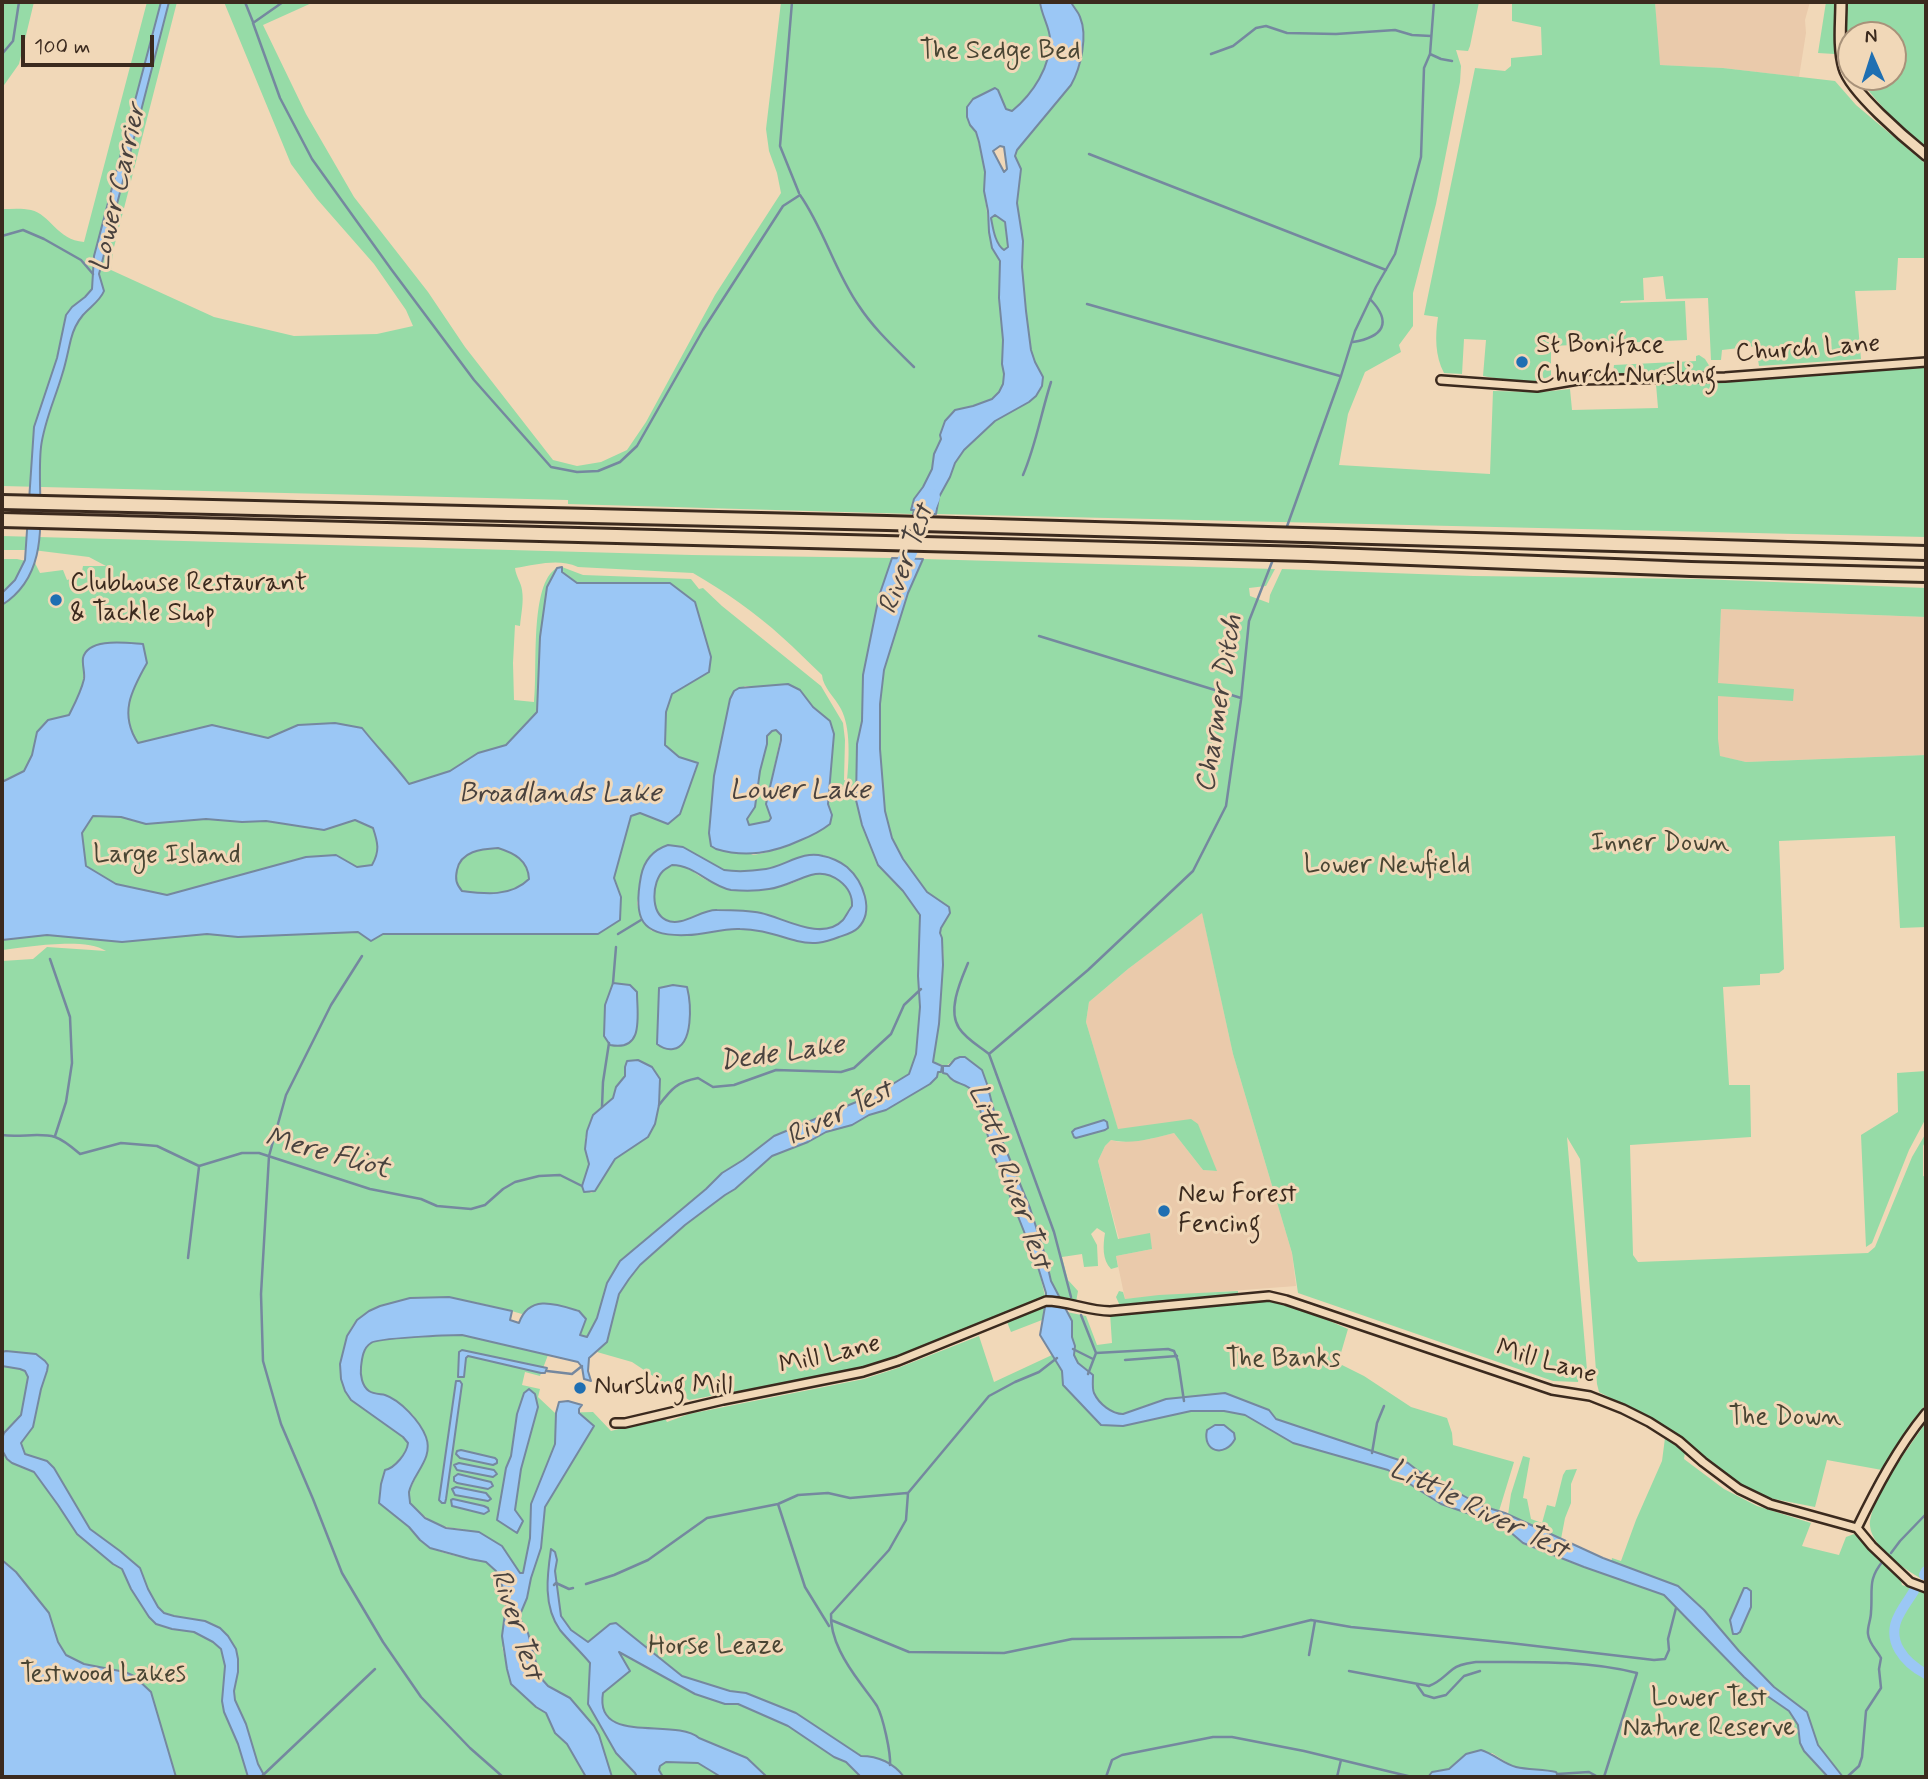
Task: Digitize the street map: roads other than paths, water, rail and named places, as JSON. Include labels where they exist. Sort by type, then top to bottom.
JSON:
[{"type":"highway","points":[[2,502],[887,523],[1926,553]]},
{"type":"highway","points":[[2,520],[1308,554],[1926,575]]},
{"type":"street","points":[[1841,2],[1841,55],[1844,71],[1883,117],[1926,155]]},
{"type":"street","name":"Church Lane","points":[[1441,380],[1537,387],[1578,380],[1725,377],[1926,362]]},
{"type":"street","name":"Mill Lane","points":[[615,1423],[625,1423],[723,1399],[863,1373],[1046,1301],[1061,1301],[1095,1311],[1110,1311],[1269,1296],[1552,1390],[1590,1395],[1649,1422],[1679,1441],[1739,1489],[1770,1504],[1857,1528]]},
{"type":"street","points":[[1926,1413],[1892,1463],[1857,1528],[1910,1582],[1926,1588]]},
{"type":"water","name":"Lower Carrier","points":[[161,2],[169,2],[99,274],[104,291],[74,329],[42,438],[41,511],[37,554],[30,573],[19,590],[2,605],[2,593],[15,580],[25,560],[34,427],[57,358],[66,315],[92,289],[94,256]]},
{"type":"water","points":[[1040,2],[1071,2],[1080,17],[1083,33],[1080,61],[1071,85],[1017,150],[1015,156],[1021,169],[1017,203],[1023,241],[1022,267],[1026,311],[1031,350],[1043,377],[1042,386],[1029,402],[995,421],[964,450],[939,497],[936,514],[913,514],[914,510],[911,510],[914,499],[932,469],[945,421],[955,410],[992,399],[1003,384],[1000,261],[992,248],[984,191],[985,172],[976,132],[967,117],[967,107],[973,99],[995,88],[1006,109],[1012,111],[1034,88],[1050,49],[1050,35]],"holes":[[[1000,146],[1004,147],[1007,169],[1004,172],[993,151]],[[995,215],[1005,222],[1008,247],[1004,250],[998,244],[994,231],[991,218]]]},
{"type":"water","points":[[892,558],[923,559],[908,593],[884,670],[880,704],[880,749],[885,811],[892,838],[903,859],[927,892],[949,907],[950,913],[940,933],[943,965],[933,1062],[942,1066],[941,1072],[938,1072],[930,1084],[886,1110],[772,1156],[735,1189],[685,1225],[640,1265],[619,1294],[607,1342],[589,1358],[588,1371],[591,1381],[584,1379],[582,1367],[578,1362],[462,1335],[376,1341],[368,1345],[362,1357],[361,1377],[367,1389],[372,1393],[385,1395],[403,1406],[419,1424],[426,1437],[427,1452],[411,1485],[410,1503],[425,1518],[446,1528],[479,1532],[502,1546],[520,1573],[523,1573],[530,1538],[531,1504],[555,1444],[559,1402],[568,1401],[582,1405],[579,1413],[594,1426],[545,1507],[541,1548],[519,1617],[528,1633],[540,1677],[548,1686],[570,1698],[599,1735],[612,1777],[586,1777],[567,1744],[555,1733],[546,1713],[511,1684],[502,1636],[507,1598],[496,1571],[486,1562],[430,1548],[379,1503],[385,1470],[400,1460],[408,1443],[351,1400],[345,1391],[340,1364],[347,1336],[357,1320],[380,1306],[410,1298],[449,1297],[512,1311],[510,1320],[519,1323],[529,1308],[536,1305],[553,1304],[570,1308],[579,1311],[586,1319],[580,1335],[587,1337],[597,1318],[607,1283],[620,1261],[722,1173],[774,1136],[878,1093],[909,1074],[916,1054],[920,1007],[920,915],[903,891],[878,865],[862,825],[856,800],[857,744],[862,721],[863,675],[879,596]]},
{"type":"water","name":"Broadlands Lake","points":[[562,567],[562,572],[577,583],[670,583],[695,602],[711,657],[709,672],[672,694],[666,712],[665,745],[679,757],[698,763],[680,814],[668,824],[640,813],[631,816],[614,878],[621,897],[620,920],[598,934],[383,934],[371,941],[358,932],[238,937],[207,934],[122,942],[47,935],[2,940],[2,780],[24,771],[32,755],[37,732],[48,720],[69,715],[84,679],[83,658],[86,651],[100,644],[143,644],[147,663],[132,693],[128,712],[132,732],[138,743],[212,725],[268,738],[298,725],[335,723],[362,728],[409,784],[450,771],[478,753],[506,745],[537,712],[540,637],[547,587],[557,568]],"holes":[[[93,816],[121,817],[146,824],[206,819],[266,821],[324,830],[355,820],[373,828],[377,851],[372,865],[357,867],[336,855],[306,857],[167,895],[116,884],[86,866],[82,833]],[[498,848],[519,858],[526,867],[529,879],[506,891],[462,891],[456,876],[463,859],[479,850]]]},
{"type":"water","name":"Lower Lake","points":[[788,684],[800,690],[813,707],[830,721],[834,734],[828,804],[832,815],[830,824],[791,844],[749,854],[716,849],[711,846],[709,833],[714,776],[730,699],[739,688]],"holes":[[[776,730],[781,735],[766,804],[771,818],[769,821],[749,825],[747,819],[755,807],[767,736]]]},
{"type":"water","points":[[663,847],[683,847],[724,870],[734,871],[766,869],[808,855],[826,857],[842,863],[858,880],[865,896],[866,913],[858,928],[849,934],[813,943],[747,929],[687,935],[659,933],[643,922],[638,903],[642,871],[654,853]],"holes":[[[672,865],[680,866],[731,890],[769,889],[811,875],[826,874],[845,886],[852,906],[843,920],[825,929],[803,927],[761,913],[739,910],[711,910],[672,922],[657,911],[655,889],[664,870]]]},
{"type":"water","points":[[613,983],[630,985],[637,992],[637,1030],[629,1043],[621,1046],[610,1045],[604,1036],[605,1005]]},
{"type":"water","points":[[673,985],[687,987],[689,1023],[685,1040],[680,1046],[668,1049],[657,1044],[659,988]]},
{"type":"water","name":"Little River Test","points":[[960,1057],[965,1057],[982,1070],[1001,1138],[1030,1208],[1051,1281],[1072,1321],[1074,1355],[1078,1363],[1093,1375],[1094,1393],[1106,1408],[1123,1414],[1166,1399],[1225,1393],[1269,1410],[1276,1419],[1408,1463],[1482,1506],[1505,1513],[1603,1558],[1678,1586],[1704,1610],[1774,1687],[1807,1712],[1818,1745],[1843,1777],[1828,1777],[1804,1751],[1798,1725],[1789,1711],[1744,1677],[1664,1595],[1523,1543],[1502,1525],[1441,1504],[1388,1470],[1293,1443],[1245,1415],[1224,1411],[1191,1411],[1123,1426],[1101,1425],[1063,1385],[1062,1371],[1040,1335],[1046,1293],[993,1153],[975,1093],[943,1073],[943,1066],[949,1066]]},
{"type":"water","points":[[638,1060],[652,1067],[660,1079],[655,1124],[648,1137],[615,1159],[595,1191],[584,1192],[582,1186],[589,1164],[585,1149],[587,1131],[593,1115],[613,1098],[616,1087],[625,1076],[627,1061]]},
{"type":"water","points":[[1104,1120],[1108,1128],[1105,1130],[1074,1137],[1072,1132],[1075,1129]]},
{"type":"water","points":[[462,1350],[547,1368],[545,1373],[541,1373],[468,1356],[464,1377],[458,1377],[459,1352]]},
{"type":"water","points":[[2,1352],[36,1354],[48,1365],[33,1427],[21,1443],[25,1454],[47,1461],[54,1468],[90,1529],[140,1568],[148,1589],[164,1613],[205,1621],[220,1628],[236,1649],[238,1672],[235,1700],[265,1777],[248,1777],[224,1712],[222,1701],[225,1666],[221,1649],[194,1632],[156,1624],[131,1589],[122,1569],[77,1534],[34,1472],[7,1459],[2,1450],[2,1439],[4,1433],[21,1415],[28,1377],[25,1371],[2,1366]]},
{"type":"water","points":[[456,1381],[462,1384],[446,1499],[445,1503],[442,1503],[439,1500]]},
{"type":"water","points":[[529,1389],[535,1394],[538,1407],[521,1469],[515,1510],[523,1521],[517,1533],[497,1520],[517,1414],[524,1393]]},
{"type":"water","points":[[1215,1425],[1224,1425],[1234,1433],[1235,1439],[1226,1449],[1215,1450],[1208,1443],[1207,1430]]},
{"type":"water","points":[[461,1450],[495,1458],[497,1463],[493,1465],[460,1458],[456,1454]]},
{"type":"water","points":[[459,1463],[494,1470],[497,1474],[493,1477],[457,1470],[454,1465]]},
{"type":"water","points":[[458,1474],[491,1482],[493,1486],[488,1489],[457,1483],[454,1477]]},
{"type":"water","points":[[456,1487],[486,1493],[491,1499],[488,1501],[455,1495],[452,1489]]},
{"type":"water","points":[[453,1499],[484,1506],[489,1511],[484,1514],[452,1506]]},
{"type":"water","points":[[551,1549],[557,1560],[555,1571],[561,1616],[571,1630],[588,1642],[610,1624],[616,1623],[682,1676],[730,1691],[746,1693],[796,1713],[861,1756],[873,1757],[890,1764],[904,1777],[861,1777],[846,1762],[788,1726],[738,1704],[725,1704],[695,1694],[619,1652],[630,1671],[603,1693],[604,1709],[611,1719],[638,1728],[687,1732],[747,1758],[767,1777],[721,1777],[698,1763],[666,1762],[659,1770],[663,1777],[637,1777],[616,1753],[588,1704],[590,1663],[560,1630],[551,1611],[548,1580]]},
{"type":"water","points":[[2,1560],[16,1572],[49,1613],[58,1642],[66,1655],[84,1664],[125,1672],[134,1676],[151,1692],[176,1777],[2,1777]]},
{"type":"water","points":[[1744,1588],[1751,1591],[1751,1607],[1740,1632],[1733,1634],[1730,1620]]},
{"type":"water","points":[[1481,1750],[1512,1766],[1556,1772],[1559,1777],[1428,1777],[1432,1772],[1449,1769],[1466,1754]]},
{"type":"waterway","points":[[2,54],[13,41],[19,2]]},
{"type":"waterway","points":[[245,2],[253,22]]},
{"type":"waterway","points":[[283,2],[253,23],[280,98],[312,159],[474,380],[551,467],[577,472],[598,471],[620,462],[637,446],[703,330],[783,206],[800,195],[859,306],[914,367]]},
{"type":"waterway","points":[[792,2],[780,146],[799,193]]},
{"type":"waterway","name":"Charmer Ditch","points":[[1285,532],[1355,331],[1395,254],[1421,157],[1424,68],[1430,54],[1434,2]]},
{"type":"waterway","name":"Charmer Ditch","points":[[1211,54],[1233,46],[1256,28],[1266,26],[1287,33],[1336,34],[1395,30],[1412,35],[1431,36]]},
{"type":"waterway","points":[[1430,54],[1452,61]]},
{"type":"waterway","points":[[1089,154],[1386,270]]},
{"type":"waterway","name":"Lower Carrier","points":[[2,236],[23,230],[81,260],[93,274]]},
{"type":"waterway","points":[[1353,342],[1372,337],[1381,328],[1381,315],[1370,299]]},
{"type":"waterway","points":[[1087,304],[1340,376]]},
{"type":"waterway","points":[[1023,475],[1051,382]]},
{"type":"waterway","name":"River Test","points":[[899,576],[932,497]]},
{"type":"waterway","name":"Charmer Ditch","points":[[1071,1297],[1054,1232],[989,1054],[1088,970],[1193,871],[1226,806],[1249,621],[1274,557]]},
{"type":"waterway","points":[[1039,636],[1241,698]]},
{"type":"waterway","points":[[618,934],[641,920]]},
{"type":"waterway","points":[[613,983],[616,947]]},
{"type":"waterway","points":[[362,956],[331,1005],[286,1095],[269,1156],[261,1294],[263,1361],[281,1424],[342,1573],[383,1642],[421,1697],[470,1748],[503,1777]]},
{"type":"waterway","points":[[50,959],[70,1017],[72,1063],[66,1102],[55,1136]]},
{"type":"waterway","points":[[968,963],[956,995],[954,1013],[965,1036],[989,1054]]},
{"type":"waterway","name":"Dede Lake","points":[[659,1105],[675,1087],[698,1078],[713,1087],[734,1085],[776,1070],[841,1072],[854,1068],[891,1034],[904,1005],[921,989]]},
{"type":"waterway","points":[[602,1107],[609,1043]]},
{"type":"waterway","name":"Mere Fliot","points":[[2,1135],[55,1137],[80,1154],[121,1143],[157,1146],[199,1166],[242,1153],[259,1153],[370,1189],[421,1199],[437,1206],[471,1209],[485,1205],[515,1182],[539,1176],[560,1175],[582,1186]]},
{"type":"waterway","points":[[188,1258],[199,1167]]},
{"type":"waterway","points":[[1081,1315],[1096,1353],[1088,1374]]},
{"type":"waterway","points":[[1073,1349],[1093,1359]]},
{"type":"waterway","points":[[1096,1353],[1168,1349],[1174,1351],[1184,1401]]},
{"type":"waterway","points":[[1125,1360],[1177,1356]]},
{"type":"waterway","points":[[890,1765],[888,1744],[879,1711],[840,1651],[833,1633],[831,1614],[889,1550],[906,1520],[908,1493],[989,1396],[1039,1372],[1057,1358]]},
{"type":"waterway","points":[[547,1371],[572,1374],[582,1366]]},
{"type":"waterway","points":[[1372,1453],[1377,1423],[1384,1406]]},
{"type":"waterway","points":[[586,1584],[648,1560],[707,1518],[778,1504],[798,1495],[828,1493],[850,1498],[907,1493]]},
{"type":"waterway","points":[[778,1504],[805,1587],[829,1626]]},
{"type":"waterway","points":[[1891,1553],[1926,1514]]},
{"type":"waterway","points":[[1847,1777],[1859,1766],[1866,1711],[1881,1688],[1881,1658],[1870,1641],[1868,1631],[1873,1580],[1883,1561]]},
{"type":"waterway","points":[[1924,1575],[1926,1571]]},
{"type":"waterway","points":[[554,1585],[556,1583],[573,1588]]},
{"type":"waterway","points":[[1914,1591],[1899,1615],[1894,1634],[1899,1650],[1911,1664],[1926,1674]]},
{"type":"waterway","points":[[831,1620],[909,1652],[1004,1653],[1072,1639],[1242,1637],[1311,1620],[1351,1627],[1654,1660],[1665,1659],[1669,1650],[1668,1639],[1676,1608]]},
{"type":"waterway","points":[[1309,1655],[1315,1621]]},
{"type":"waterway","points":[[1349,1671],[1429,1686],[1455,1667],[1476,1662],[1577,1664],[1637,1673],[1604,1777]]},
{"type":"waterway","points":[[261,1777],[375,1669]]},
{"type":"waterway","points":[[1417,1685],[1424,1695],[1434,1698],[1446,1695],[1464,1676],[1480,1671]]},
{"type":"waterway","points":[[1106,1777],[1112,1760],[1122,1755],[1213,1737],[1232,1737],[1304,1751],[1412,1777]]},
{"type":"waterway","points":[[1337,1777],[1341,1760]]},
{"type":"waterway","points":[[1557,1774],[1589,1772],[1598,1777]]},
{"type":"place","name":"St Boniface Church Nursling","points":[[1522,362]]},
{"type":"place","name":"Clubhouse Restaurant & Tackle Shop","points":[[56,600]]},
{"type":"place","name":"New Forest Fencing","points":[[1164,1211]]},
{"type":"place","name":"Nursling Mill","points":[[580,1388]]},
{"type":"park label","name":"The Sedge Bed","points":[[1000,53]]},
{"type":"park label","name":"Inner Down","points":[[1660,845]]},
{"type":"park label","name":"Large Island","points":[[167,857]]},
{"type":"park label","name":"Lower Newfield","points":[[1387,867]]},
{"type":"park label","name":"The Banks","points":[[1283,1361]]},
{"type":"park label","name":"The Down","points":[[1785,1419]]},
{"type":"park label","name":"Horse Leaze","points":[[716,1648]]},
{"type":"park label","name":"Testwood Lakes","points":[[103,1676]]},
{"type":"park label","name":"Lower Test Nature Reserve","points":[[1709,1715]]}]
